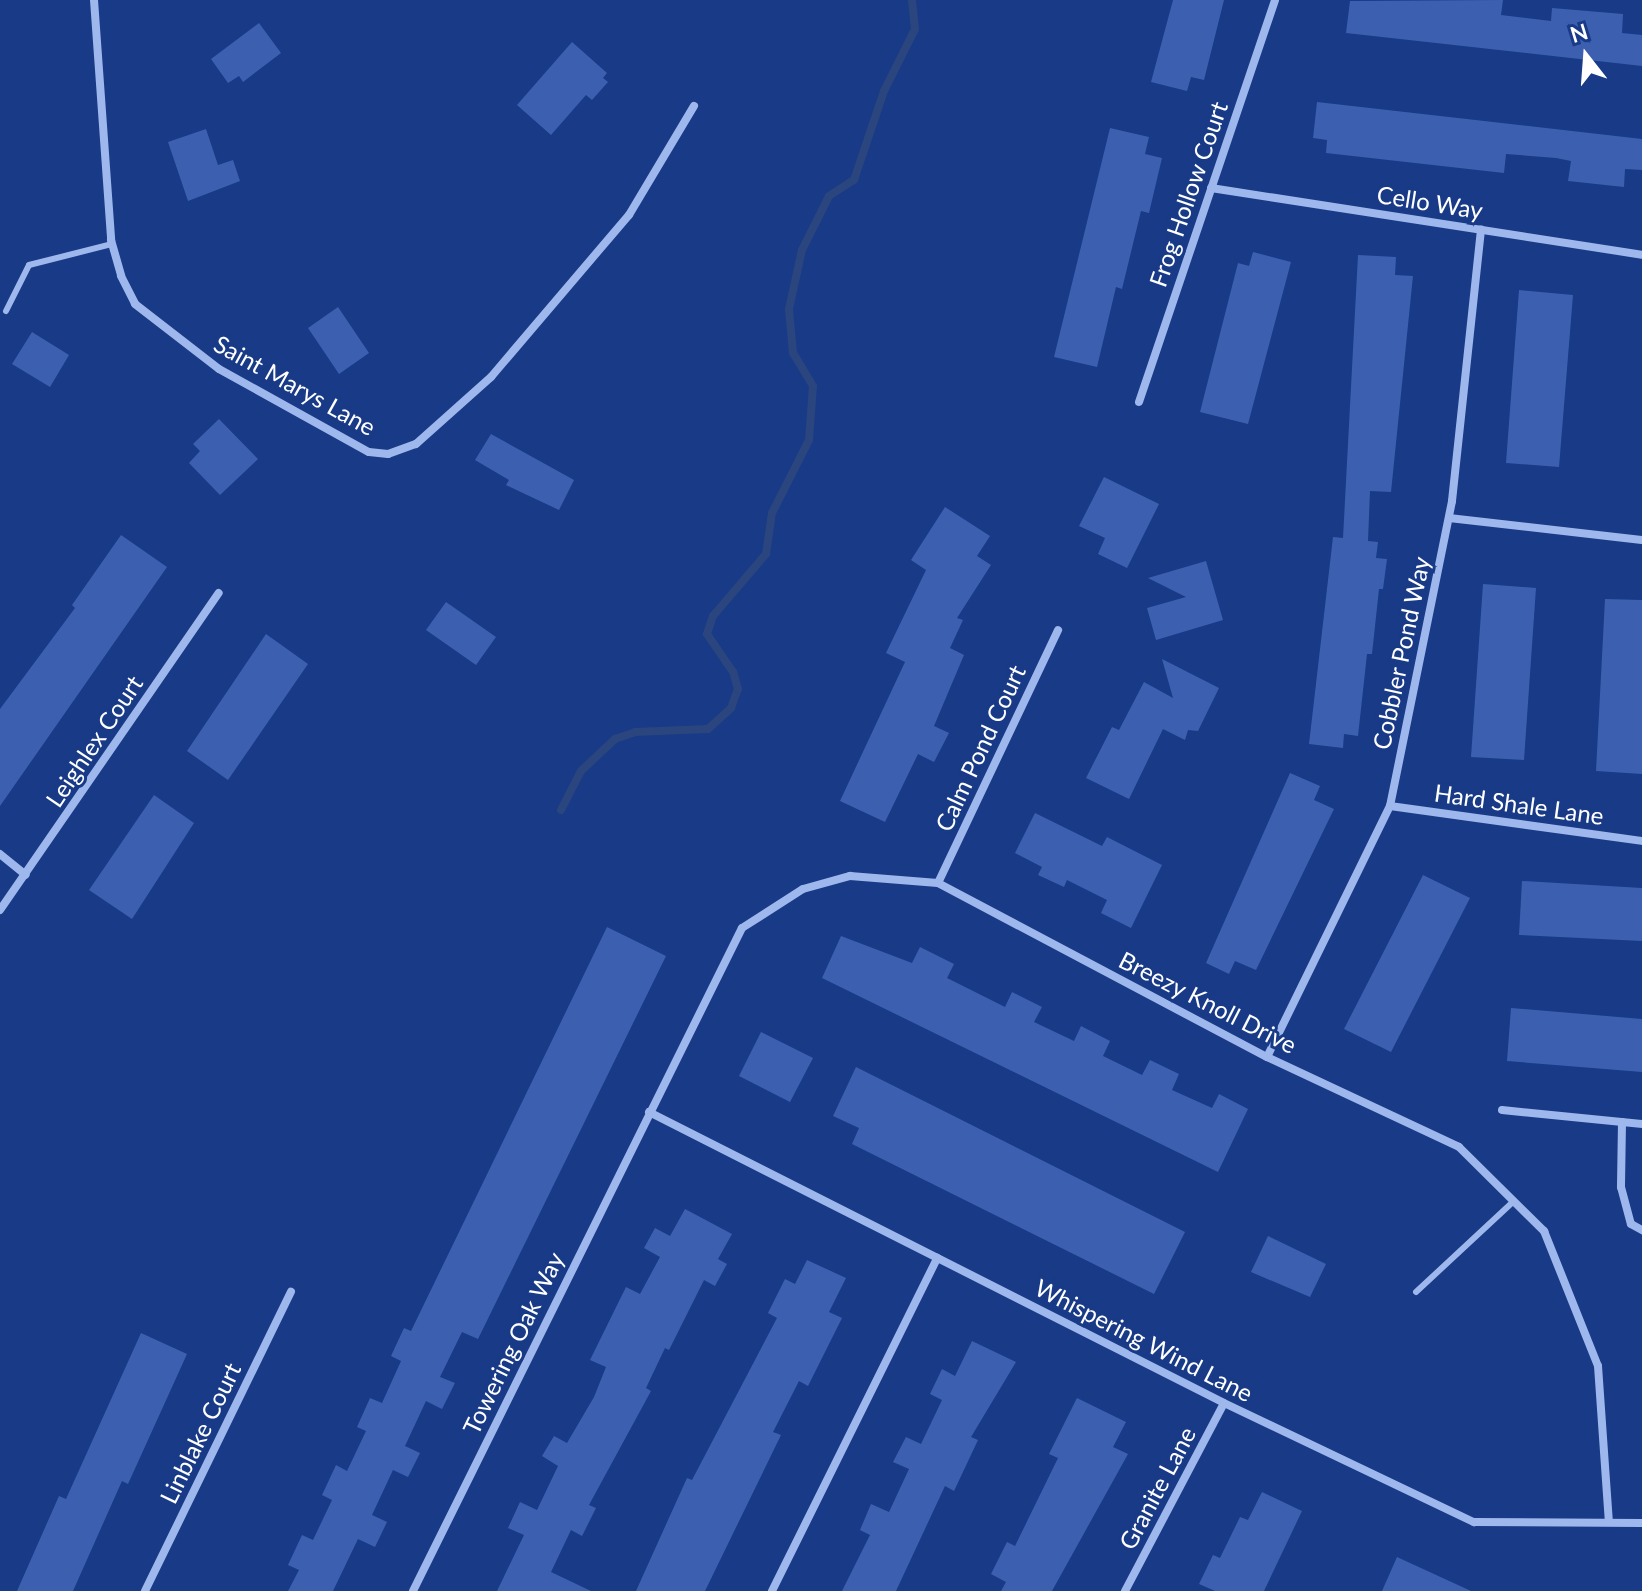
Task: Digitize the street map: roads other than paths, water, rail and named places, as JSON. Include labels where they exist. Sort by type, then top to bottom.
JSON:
[{"type":"street","name":"Saint Marys Lane","points":[[94,0],[112,244],[135,304],[175,339],[369,452],[397,452],[416,444],[501,366],[629,215],[694,106]]},
{"type":"street","name":"Frog Hollow Court","points":[[1139,402],[1275,0]]},
{"type":"street","name":"Cello Way","points":[[1211,188],[1642,255]]},
{"type":"street","name":"Cobbler Pond Way","points":[[1267,1057],[1390,806],[1449,518],[1481,230]]},
{"type":"street","points":[[1449,518],[1642,540]]},
{"type":"street","name":"Leighlex Court","points":[[0,910],[219,593]]},
{"type":"street","name":"Calm Pond Court","points":[[938,883],[1058,630]]},
{"type":"street","name":"Hard Shale Lane","points":[[1390,806],[1642,841]]},
{"type":"street","points":[[0,854],[26,875]]},
{"type":"street","name":"Breezy Knoll Drive","points":[[649,1112],[742,928],[803,889],[850,876],[938,883],[1267,1057],[1459,1147],[1544,1231],[1598,1366],[1609,1522]]},
{"type":"street","points":[[1502,1110],[1642,1124]]},
{"type":"street","name":"Whispering Wind Lane","points":[[649,1112],[1224,1403],[1474,1522],[1642,1523]]},
{"type":"street","name":"Towering Oak Way","points":[[413,1591],[649,1112]]},
{"type":"street","points":[[1622,1122],[1621,1187],[1631,1224],[1642,1230]]},
{"type":"street","points":[[772,1591],[937,1258]]},
{"type":"street","name":"Linblake Court","points":[[145,1591],[291,1292]]},
{"type":"street","name":"Granite Lane","points":[[1125,1591],[1224,1403]]},
{"type":"lane","points":[[6,311],[29,265],[112,244]]},
{"type":"lane","points":[[1416,1292],[1514,1201]]},
{"type":"waterway","points":[[561,810],[581,771],[615,739],[635,732],[708,729],[731,708],[738,689],[733,672],[707,634],[713,616],[766,554],[772,513],[809,440],[813,386],[793,353],[789,309],[802,250],[829,196],[854,180],[884,91],[915,29],[912,0]]}]
